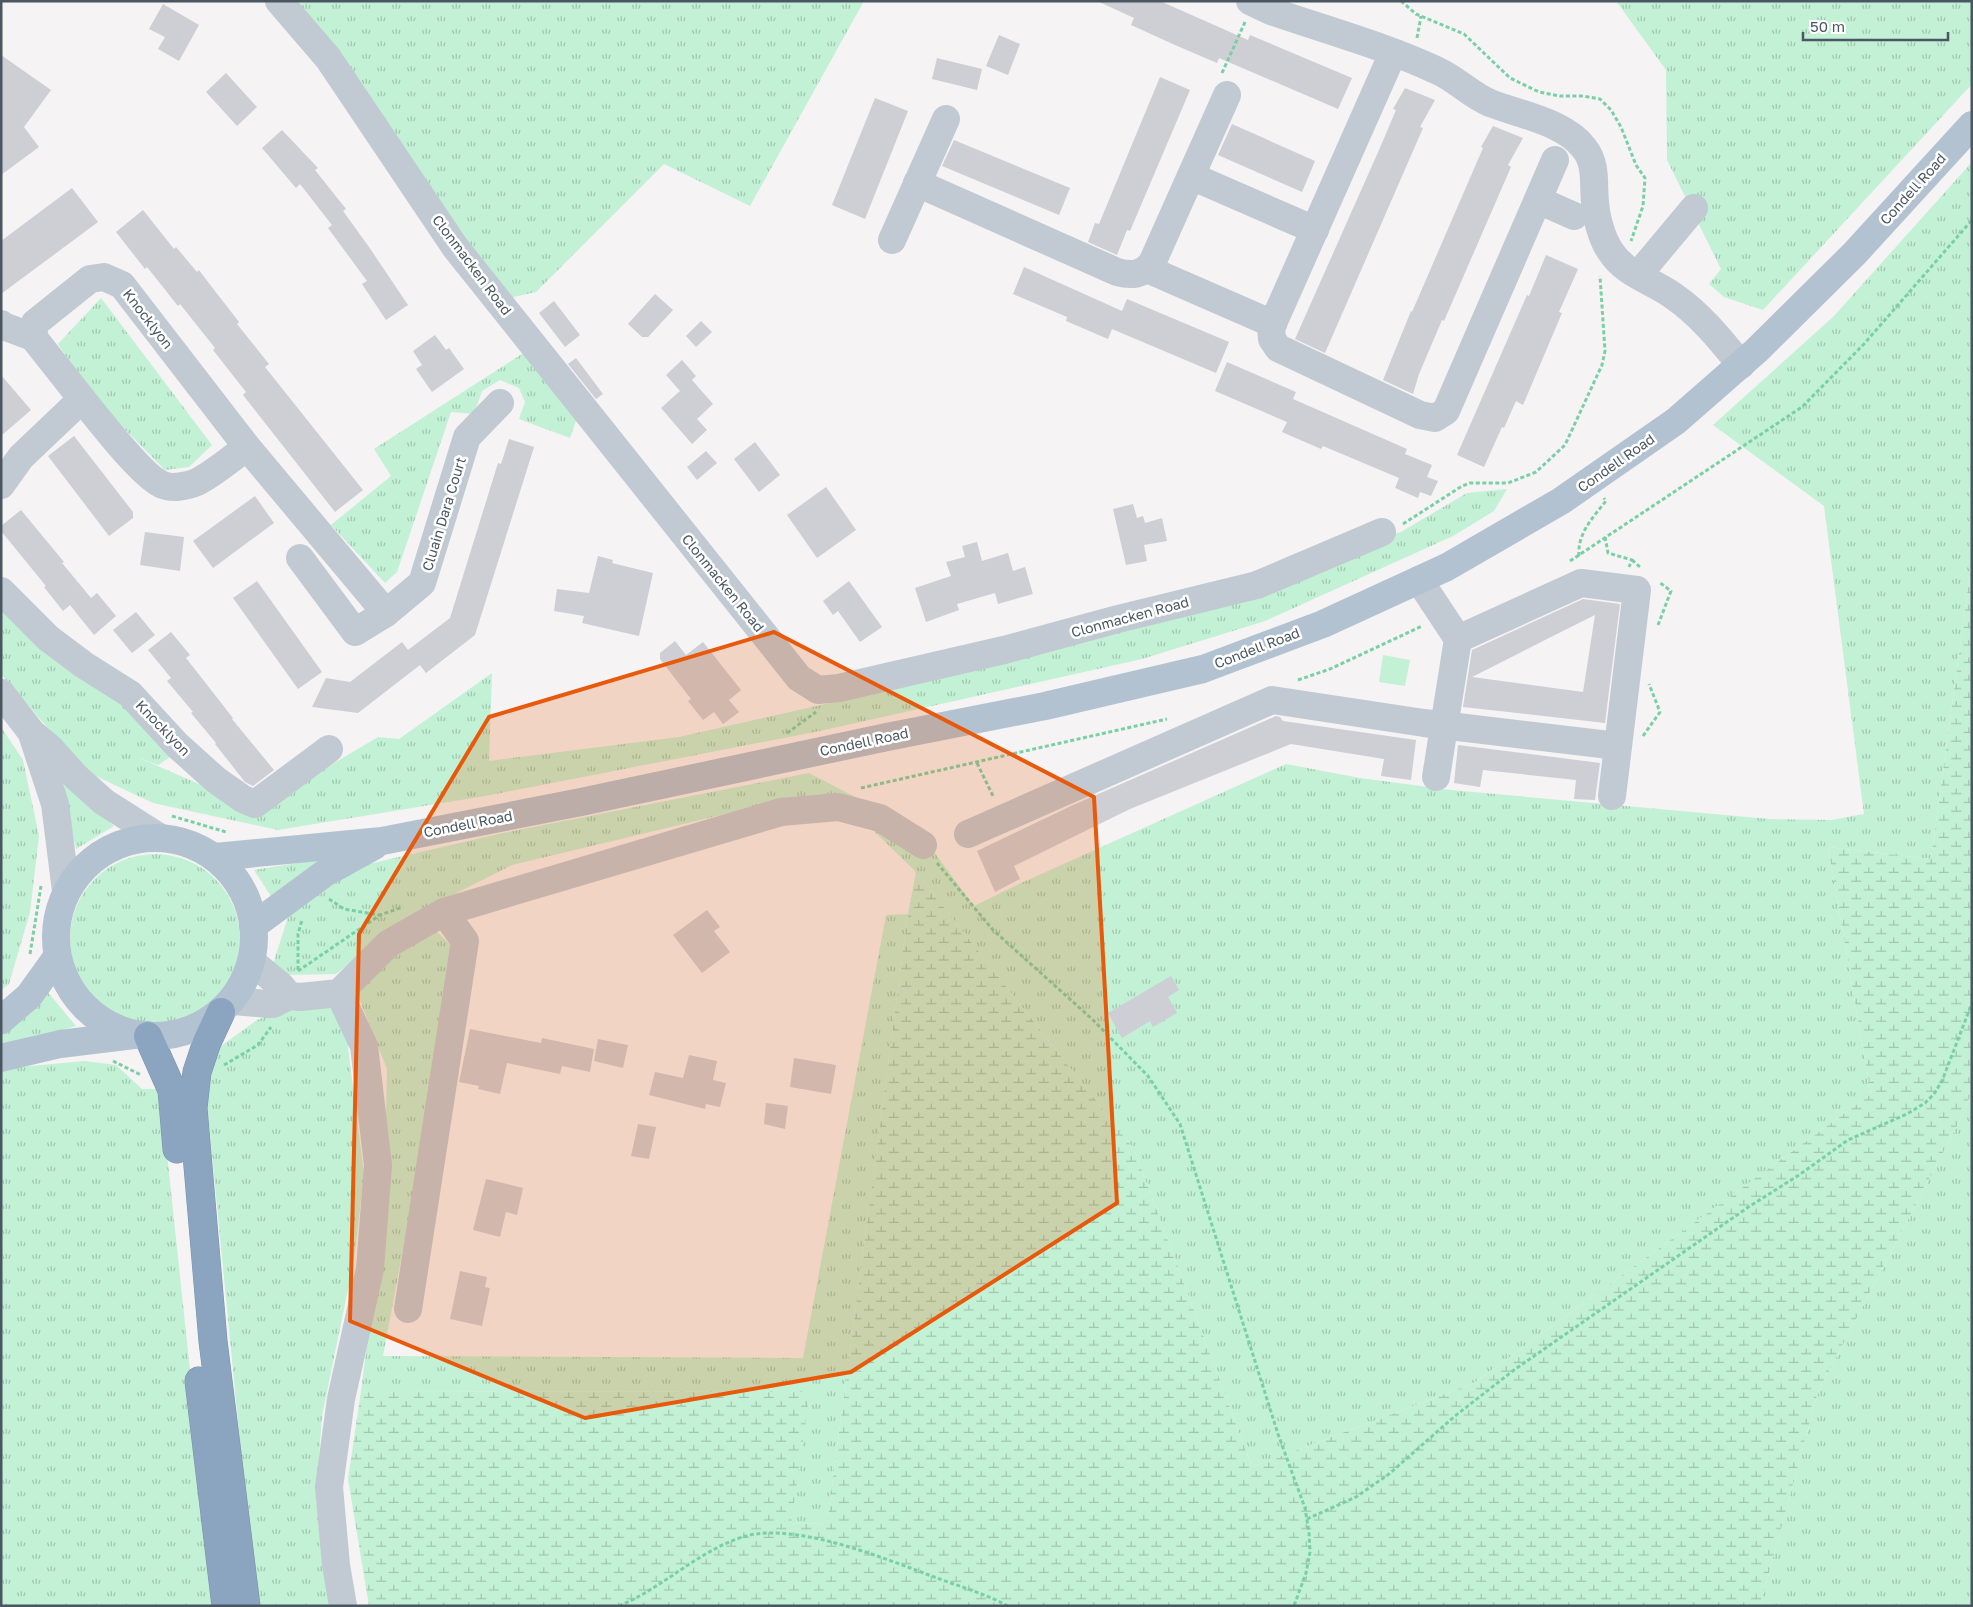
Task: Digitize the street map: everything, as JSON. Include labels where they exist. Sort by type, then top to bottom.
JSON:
[{"type":"highway","points":[[227,1007],[207,1042],[196,1072],[193,1108],[214,1341],[246,1606]]},
{"type":"highway","points":[[142,1035],[172,1090],[198,1369],[226,1606]]},
{"type":"main road","name":"Condell Road","points":[[382,841],[582,802],[887,737],[1045,706],[1202,669],[1323,624],[1448,567],[1561,501],[1676,421],[1741,365],[1855,253],[1972,125]]},
{"type":"main road","points":[[1,1058],[60,1044],[142,1035],[173,1034],[188,1029],[227,1007],[244,983],[252,962],[253,926],[247,900],[234,876],[215,857],[186,842],[165,826],[95,856],[79,872],[66,890],[58,912],[55,934],[57,957],[64,979],[77,999],[100,1019],[113,1027],[142,1035]]},
{"type":"main road","points":[[215,857],[382,841]]},
{"type":"main road","points":[[253,926],[324,873],[382,841]]},
{"type":"main road","points":[[1,1020],[29,996],[57,957]]},
{"type":"street","name":"Clonmacken Road","points":[[279,1],[328,58],[455,247],[799,678],[818,690],[839,688],[1004,650],[1256,584],[1382,532]]},
{"type":"street","points":[[1252,2],[1271,11],[1393,53],[1440,72],[1487,102],[1557,127],[1575,139],[1584,147],[1594,165],[1595,204],[1601,229],[1610,252],[1625,267],[1672,294],[1704,320],[1741,365]]},
{"type":"street","points":[[1393,53],[1271,328],[1272,339],[1278,348],[1420,415],[1435,418],[1446,411],[1555,160]]},
{"type":"street","points":[[917,183],[1116,272],[1128,275],[1141,273],[1152,263],[1191,176],[1224,85]]},
{"type":"street","points":[[892,240],[946,119]]},
{"type":"street","points":[[1191,176],[1315,230]]},
{"type":"street","points":[[1538,200],[1574,216]]},
{"type":"street","points":[[1638,275],[1694,208]]},
{"type":"street","points":[[1147,268],[1274,324]]},
{"type":"street","name":"Knocklyon","points":[[33,337],[35,323],[90,279],[104,277],[122,285],[247,447],[386,613]]},
{"type":"street","points":[[1,324],[33,337],[102,424],[148,475],[164,486],[181,486],[197,481],[247,447]]},
{"type":"street","points":[[1,486],[21,457],[82,399]]},
{"type":"street","name":"Cluain Dara Court","points":[[300,558],[355,632],[386,613],[422,583],[467,437],[500,403]]},
{"type":"street","points":[[1419,580],[1458,639],[1436,777]]},
{"type":"street","points":[[1458,639],[1581,583],[1637,590],[1612,796]]},
{"type":"street","name":"Knocklyon","points":[[1,591],[48,638],[84,665],[130,694],[177,745],[216,780],[243,799],[255,804],[329,749]]},
{"type":"street","points":[[1,693],[32,733],[51,748],[76,777],[104,802],[165,826]]},
{"type":"street","points":[[968,834],[1272,700],[1444,725],[1618,746]]},
{"type":"street","points":[[32,733],[55,804],[66,890]]},
{"type":"street","points":[[293,983],[301,997],[339,993],[388,944],[444,912],[781,812],[838,807],[880,818],[923,845]]},
{"type":"street","points":[[408,1309],[465,941],[444,912]]},
{"type":"street","points":[[252,962],[281,986],[293,983]]},
{"type":"street","points":[[227,1007],[273,1004],[293,983]]},
{"type":"street","points":[[339,993],[364,1046],[378,1165],[370,1270],[341,1398],[328,1487],[336,1565],[343,1606]]},
{"type":"path","points":[[1382,532],[1390,532],[1462,486],[1470,483],[1508,484],[1536,472],[1565,445],[1602,365],[1605,351],[1600,272],[1627,250],[1643,206],[1646,186],[1645,178],[1636,165],[1621,127],[1611,110],[1600,99],[1583,96],[1560,96],[1539,92],[1510,78],[1464,34],[1416,14],[1400,1]]},
{"type":"path","points":[[1224,85],[1252,2]]},
{"type":"path","points":[[1579,556],[1578,544],[1592,518],[1606,501]]},
{"type":"path","points":[[1605,537],[1608,553],[1632,560],[1619,588]]},
{"type":"path","points":[[785,734],[822,708],[818,690]]},
{"type":"path","points":[[976,763],[1004,818]]},
{"type":"path","points":[[165,826],[231,833]]},
{"type":"path","points":[[923,845],[993,930],[1092,1019],[1148,1076],[1180,1124],[1278,1434],[1305,1508],[1310,1552],[1306,1573],[1294,1606]]},
{"type":"path","points":[[28,961],[41,880]]},
{"type":"path","points":[[293,983],[380,915],[344,909],[325,897]]},
{"type":"path","points":[[293,983],[298,934],[303,915]]},
{"type":"path","points":[[1307,1519],[1356,1497],[1389,1474],[1455,1416],[1514,1370],[1848,1140],[1907,1114],[1925,1103],[1934,1094],[1942,1081],[1972,1003]]},
{"type":"path","points":[[228,1063],[258,1045],[272,1027]]},
{"type":"path","points":[[620,1606],[638,1597],[720,1546],[746,1536],[776,1533],[833,1542],[990,1597],[1008,1606]]},
{"type":"highlighted area","points":[[774,632],[1094,797],[1117,1203],[851,1372],[585,1418],[350,1321],[359,934],[489,717]]},
{"type":"green space","points":[[291,1],[864,1],[750,206],[664,164],[536,292],[509,298]]},
{"type":"green space","points":[[1616,1],[1972,1],[1972,84],[1763,310],[1724,297],[1709,284],[1721,269],[1667,160],[1666,70]]},
{"type":"green space","points":[[1972,162],[1972,559],[1931,859],[1828,847],[1871,1094],[1474,1383],[1252,1467],[1134,1149],[916,872],[845,803],[771,803],[512,865],[415,914],[336,974],[287,975],[273,964],[290,911],[334,872],[503,833],[809,773],[917,829],[974,906],[1286,764],[1360,778],[1451,790],[1769,819],[1831,820],[1864,814],[1824,506],[1713,425],[1834,316]]},
{"type":"green space","points":[[101,298],[212,445],[189,467],[165,470],[93,397],[58,344]]},
{"type":"green space","points":[[525,352],[579,412],[570,438],[519,419],[525,402],[519,388],[500,380],[482,391],[474,414],[451,412],[397,572],[385,583],[331,525],[391,476],[374,449]]},
{"type":"green space","points":[[1507,489],[1494,511],[1453,536],[1265,621],[1142,659],[820,731],[485,796],[278,830],[153,803],[85,771],[1,674],[1,603],[124,700],[176,753],[158,765],[137,757],[215,791],[250,813],[378,737],[399,739],[492,673],[489,761],[679,737],[843,700],[1102,616],[1401,532],[1467,493]]},
{"type":"green space","points":[[1972,559],[1972,1091],[1962,1116],[1818,1392],[1760,1606],[369,1606],[348,1479],[361,1391],[810,1392],[791,1524],[827,1523],[908,914],[916,872],[1134,1149],[1252,1467],[1474,1383],[1871,1094],[1828,847],[1931,859]]},
{"type":"green space","points":[[1383,655],[1410,660],[1405,686],[1379,682]]},
{"type":"green space","points":[[1,727],[23,760],[39,836],[30,912],[9,984],[1,990]]},
{"type":"green space","points":[[55,764],[88,803],[114,826],[76,849]]},
{"type":"green space","points":[[147,854],[163,854],[195,864],[209,873],[221,885],[230,899],[236,914],[240,939],[236,964],[230,979],[221,993],[209,1005],[195,1014],[180,1020],[163,1024],[147,1024],[115,1014],[101,1005],[89,993],[80,979],[74,964],[70,947],[70,931],[80,899],[89,885],[101,873],[115,864],[130,858]]},
{"type":"green space","points":[[328,858],[274,901],[254,870]]},
{"type":"green space","points":[[908,914],[827,1523],[790,1524],[809,1392],[361,1391],[384,1211],[387,1069],[357,993],[408,941],[435,930],[453,947],[452,987],[383,1356],[803,1358],[886,915]]},
{"type":"green space","points":[[46,990],[76,1026],[1,1046],[1,1031]]},
{"type":"green space","points":[[330,1007],[346,1032],[364,1174],[354,1260],[322,1416],[316,1498],[330,1606],[256,1606],[205,1083],[217,1049],[257,1020],[285,1009]]},
{"type":"green space","points":[[84,1061],[116,1065],[142,1089],[157,1089],[163,1116],[215,1606],[1,1606],[1,1072],[9,1068]]},
{"type":"green space","points":[[1972,1091],[1972,1606],[1760,1606],[1818,1392],[1962,1116]]},
{"type":"building","points":[[1097,1],[1160,1],[1248,40],[1250,35],[1352,78],[1338,109],[1219,58],[1217,63],[1175,45],[1131,25],[1134,18]]},
{"type":"building","points":[[163,4],[199,25],[179,61],[158,49],[165,37],[149,29]]},
{"type":"building","points":[[999,35],[1020,44],[1008,75],[986,66]]},
{"type":"building","points":[[1,55],[51,90],[24,127],[39,147],[1,175]]},
{"type":"building","points":[[937,58],[982,69],[977,90],[932,79]]},
{"type":"building","points":[[226,73],[257,107],[237,126],[206,92]]},
{"type":"building","points":[[1160,77],[1190,90],[1130,231],[1127,230],[1117,255],[1088,242],[1095,223],[1099,224]]},
{"type":"building","points":[[1405,88],[1435,100],[1420,127],[1423,128],[1325,353],[1295,339],[1379,150],[1396,110],[1393,109]]},
{"type":"building","points":[[875,98],[908,111],[865,219],[832,205]]},
{"type":"building","points":[[1232,124],[1315,161],[1302,192],[1218,155]]},
{"type":"building","points":[[1493,126],[1523,138],[1508,165],[1511,167],[1444,321],[1442,320],[1419,374],[1413,394],[1383,380],[1411,311],[1483,148],[1481,147]]},
{"type":"building","points":[[282,130],[318,168],[315,170],[346,209],[343,211],[408,305],[386,320],[362,284],[367,281],[328,228],[332,225],[300,184],[296,188],[262,148]]},
{"type":"building","points":[[954,140],[1070,188],[1059,215],[942,166]]},
{"type":"building","points":[[72,188],[98,222],[1,294],[1,241]]},
{"type":"building","points":[[143,210],[174,249],[176,247],[197,272],[199,270],[239,322],[237,324],[269,364],[265,367],[363,490],[335,512],[243,395],[246,392],[213,350],[215,348],[180,304],[178,306],[147,267],[145,269],[116,232]]},
{"type":"building","points":[[1546,255],[1578,269],[1559,312],[1562,313],[1523,405],[1516,401],[1484,467],[1457,455]]},
{"type":"building","points":[[1024,267],[1122,311],[1127,299],[1229,342],[1216,373],[1112,329],[1108,339],[1066,321],[1067,317],[1013,294]]},
{"type":"building","points":[[655,294],[673,310],[648,337],[642,337],[628,324]]},
{"type":"building","points":[[554,301],[580,335],[565,347],[539,313]]},
{"type":"building","points":[[701,321],[712,332],[696,347],[686,336]]},
{"type":"building","points":[[435,335],[446,350],[449,348],[464,369],[432,392],[416,369],[422,365],[413,351]]},
{"type":"building","points":[[576,358],[603,394],[596,399],[568,364]]},
{"type":"building","points":[[682,360],[696,376],[692,380],[713,404],[697,419],[707,430],[692,444],[661,408],[680,391],[666,375]]},
{"type":"building","points":[[1227,362],[1296,392],[1293,399],[1407,449],[1405,454],[1432,465],[1427,477],[1438,481],[1431,496],[1420,492],[1418,498],[1395,488],[1399,478],[1323,446],[1321,449],[1282,432],[1287,422],[1215,391]]},
{"type":"building","points":[[1,375],[31,410],[1,436]]},
{"type":"building","points":[[74,436],[133,512],[133,518],[109,536],[48,456]]},
{"type":"building","points":[[509,439],[534,447],[475,635],[426,673],[420,665],[358,713],[312,707],[326,678],[350,682],[402,642],[408,650],[450,618],[498,463],[501,464]]},
{"type":"building","points":[[755,442],[780,475],[759,492],[734,459]]},
{"type":"building","points":[[706,451],[717,463],[697,480],[687,467]]},
{"type":"building","points":[[826,487],[856,530],[817,558],[787,515]]},
{"type":"building","points":[[255,496],[274,523],[213,568],[193,541]]},
{"type":"building","points":[[1133,504],[1137,518],[1143,516],[1145,523],[1162,518],[1167,541],[1144,545],[1147,561],[1126,565],[1113,509]]},
{"type":"building","points":[[21,510],[91,598],[97,593],[116,616],[94,635],[70,605],[63,611],[44,587],[46,586],[1,531],[1,526]]},
{"type":"building","points":[[145,532],[184,537],[180,571],[140,565]]},
{"type":"building","points":[[977,542],[982,561],[1008,553],[1013,571],[1025,567],[1033,594],[998,604],[995,593],[957,604],[959,610],[926,622],[915,588],[951,576],[946,562],[965,557],[962,546]]},
{"type":"building","points":[[598,556],[613,560],[612,563],[653,573],[639,636],[582,623],[584,616],[554,611],[557,589],[589,593]]},
{"type":"building","points":[[257,581],[322,672],[298,689],[233,598]]},
{"type":"building","points":[[849,581],[882,627],[860,642],[838,611],[833,615],[823,601]]},
{"type":"building","points":[[1583,599],[1620,604],[1605,723],[1463,707],[1472,650]],"holes":[[[1595,615],[1583,692],[1472,677]]]},
{"type":"building","points":[[136,612],[155,635],[132,653],[113,630]]},
{"type":"building","points":[[171,632],[190,655],[186,658],[232,719],[274,770],[253,786],[245,782],[191,713],[193,712],[167,681],[171,678],[148,650]]},
{"type":"building","points":[[675,641],[686,655],[703,642],[741,690],[729,700],[739,712],[723,724],[714,712],[703,720],[688,701],[691,699],[660,659],[660,653]]},
{"type":"building","points":[[1276,716],[1280,717],[1283,721],[1416,740],[1411,780],[1381,776],[1384,759],[1291,744],[1130,809],[1014,866],[1020,879],[995,892],[977,851],[1071,806]]},
{"type":"building","points":[[1458,745],[1600,763],[1595,800],[1574,799],[1576,780],[1483,770],[1480,787],[1454,783]]},
{"type":"building","points":[[707,910],[720,927],[714,931],[730,952],[702,973],[673,935]]},
{"type":"building","points":[[1171,976],[1179,990],[1168,997],[1177,1013],[1153,1027],[1150,1021],[1122,1038],[1108,1013]]},
{"type":"building","points":[[470,1029],[541,1043],[542,1038],[594,1049],[590,1072],[562,1066],[560,1074],[507,1063],[500,1094],[478,1089],[479,1086],[459,1082]]},
{"type":"building","points":[[598,1039],[628,1045],[623,1068],[594,1061]]},
{"type":"building","points":[[689,1055],[717,1061],[713,1080],[726,1083],[720,1107],[706,1104],[705,1109],[649,1095],[655,1072],[683,1078]]},
{"type":"building","points":[[794,1058],[836,1065],[831,1094],[790,1087]]},
{"type":"building","points":[[766,1103],[788,1106],[785,1129],[764,1124]]},
{"type":"building","points":[[638,1124],[656,1127],[649,1159],[631,1156]]},
{"type":"building","points":[[486,1179],[523,1188],[517,1215],[506,1212],[500,1237],[473,1230]]},
{"type":"building","points":[[460,1271],[487,1277],[485,1287],[490,1288],[482,1326],[450,1319]]}]
